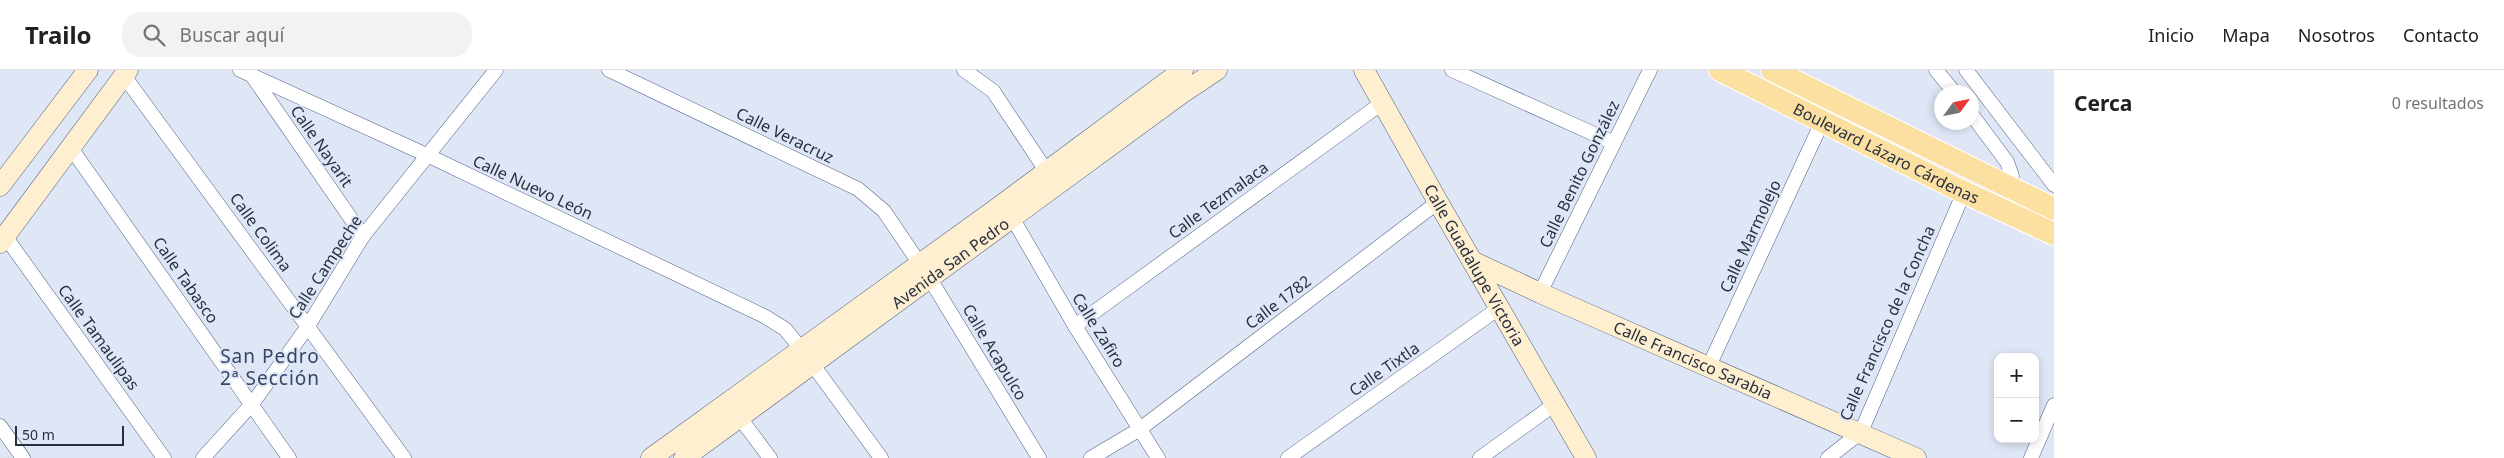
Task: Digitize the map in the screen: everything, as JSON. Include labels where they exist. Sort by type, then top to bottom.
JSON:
[{"type":"main road","name":"Boulevard Lázaro Cárdenas","points":[[1720,70],[1964,192],[2054,234]]},
{"type":"main road","name":"Boulevard Lázaro Cárdenas","points":[[1772,70],[2054,209]]},
{"type":"street","points":[[0,186],[88,70]]},
{"type":"street","name":"Calle Campeche","points":[[203,458],[252,404],[308,326],[363,236],[496,70]]},
{"type":"street","name":"Calle Veracruz","points":[[609,70],[858,189],[884,211],[924,272]]},
{"type":"street","points":[[964,70],[993,91],[1047,172]]},
{"type":"street","name":"Avenida San Pedro","points":[[651,458],[808,357],[924,272],[1047,172],[1175,78],[1218,70]]},
{"type":"street","name":"Calle Guadalupe Victoria","points":[[1364,70],[1586,458]]},
{"type":"street","points":[[1452,70],[1614,143]]},
{"type":"street","name":"Calle Benito González","points":[[1540,293],[1650,70]]},
{"type":"street","points":[[1936,70],[1948,85]]},
{"type":"street","points":[[1966,70],[2054,186]]},
{"type":"street","points":[[3,240],[126,73]]},
{"type":"street","name":"Calle Colima","points":[[126,73],[404,458]]},
{"type":"street","name":"Calle Nuevo León","points":[[246,73],[429,156],[764,316],[785,330],[808,357],[881,458]]},
{"type":"street","name":"Calle Nayarit","points":[[246,73],[363,236]]},
{"type":"street","name":"Avenida San Pedro","points":[[924,272],[1013,219],[1175,78]]},
{"type":"street","name":"Calle Tezmalaca","points":[[1075,326],[1382,103]]},
{"type":"street","name":"Calle Marmolejo","points":[[1709,366],[1823,120]]},
{"type":"street","points":[[1979,125],[2008,162],[2012,176],[2008,186]]},
{"type":"street","name":"Calle Tabasco","points":[[71,148],[289,458]]},
{"type":"street","name":"Calle Francisco de la Concha","points":[[1828,458],[1860,432],[1964,192]]},
{"type":"street","name":"Calle 1782","points":[[1091,458],[1140,429],[1438,202]]},
{"type":"street","name":"Calle Zafiro","points":[[1013,219],[1075,326],[1158,458]]},
{"type":"street","name":"Calle Tamaulipas","points":[[3,240],[164,458]]},
{"type":"street","name":"Calle Francisco Sarabia","points":[[1472,261],[1540,293],[1916,458]]},
{"type":"street","name":"Calle Acapulco","points":[[924,272],[1039,458]]},
{"type":"street","name":"Calle Tixtla","points":[[1288,458],[1499,308]]},
{"type":"street","name":"Avenida San Pedro","points":[[684,458],[740,418],[808,357]]},
{"type":"street","points":[[1480,458],[1555,404]]},
{"type":"street","points":[[2031,458],[2054,405]]},
{"type":"street","points":[[740,418],[770,458]]},
{"type":"street","points":[[0,426],[23,458]]},
{"type":"district","name":"San Pedro 2ª Sección","points":[[270,367]]}]
